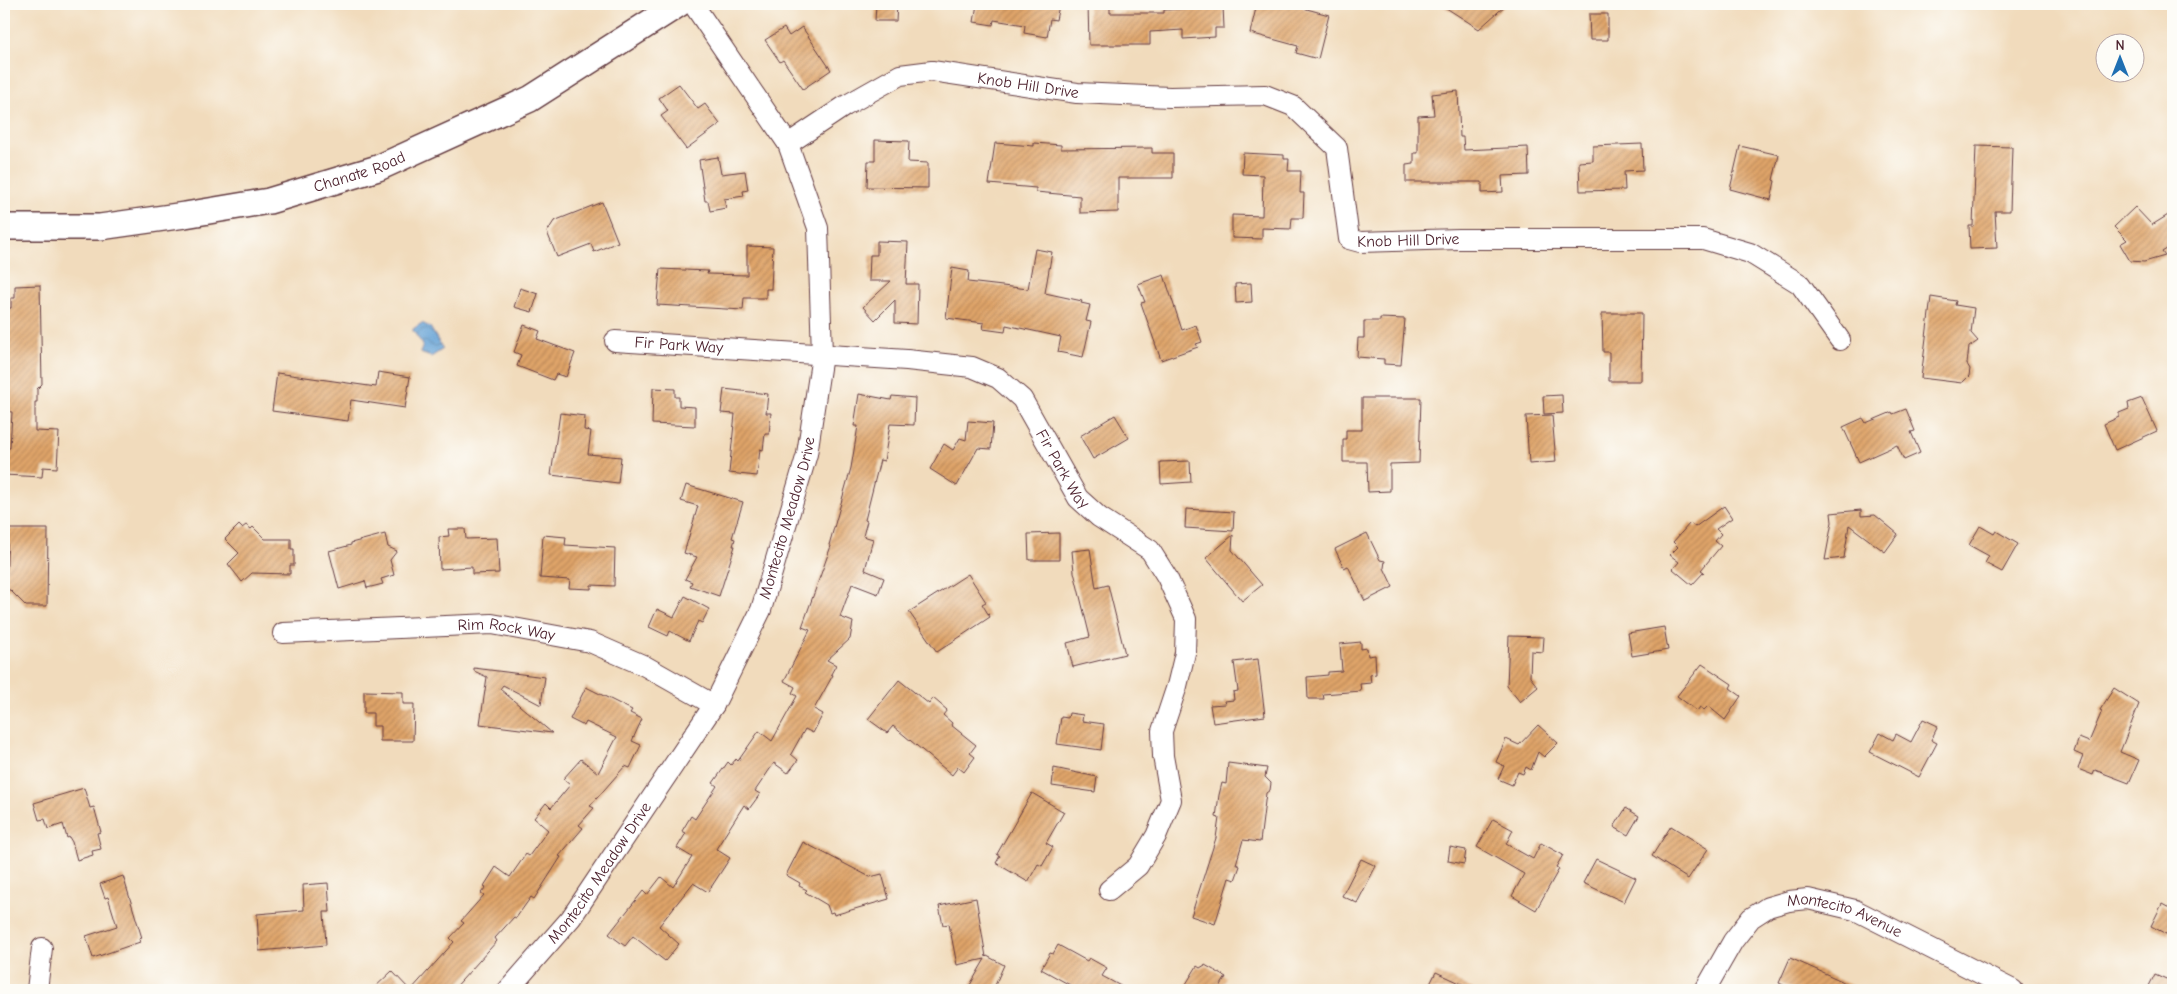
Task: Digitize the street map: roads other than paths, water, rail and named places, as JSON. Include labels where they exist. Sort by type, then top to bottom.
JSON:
[{"type":"street","name":"Chanate Road","points":[[4,227],[100,227],[185,215],[269,201],[378,168],[530,99],[679,4]]},
{"type":"street","name":"Montecito Meadow Drive","points":[[508,990],[571,918],[714,705],[761,610],[807,454],[822,355],[818,228],[788,144],[693,4]]},
{"type":"street","name":"Knob Hill Drive","points":[[788,144],[845,106],[900,75],[932,71],[1077,93],[1170,97],[1265,95],[1293,106],[1337,148],[1349,239],[1360,242],[1459,239],[1703,239],[1750,253],[1800,284],[1840,340]]},
{"type":"street","name":"Fir Park Way","points":[[615,341],[972,367],[998,378],[1022,399],[1078,498],[1100,517],[1150,550],[1167,577],[1186,619],[1185,653],[1177,686],[1162,731],[1163,756],[1171,800],[1156,836],[1138,866],[1109,890]]},
{"type":"street","name":"Rim Rock Way","points":[[283,633],[332,629],[492,624],[590,642],[645,666],[714,705]]},
{"type":"street","name":"Montecito Avenue","points":[[1705,990],[1733,941],[1751,918],[1768,906],[1808,899],[1856,910],[2013,990]]},
{"type":"street","points":[[37,990],[42,948]]},
{"type":"water","points":[[422,323],[430,327],[443,349],[431,357],[420,353],[423,345],[413,331]]}]
